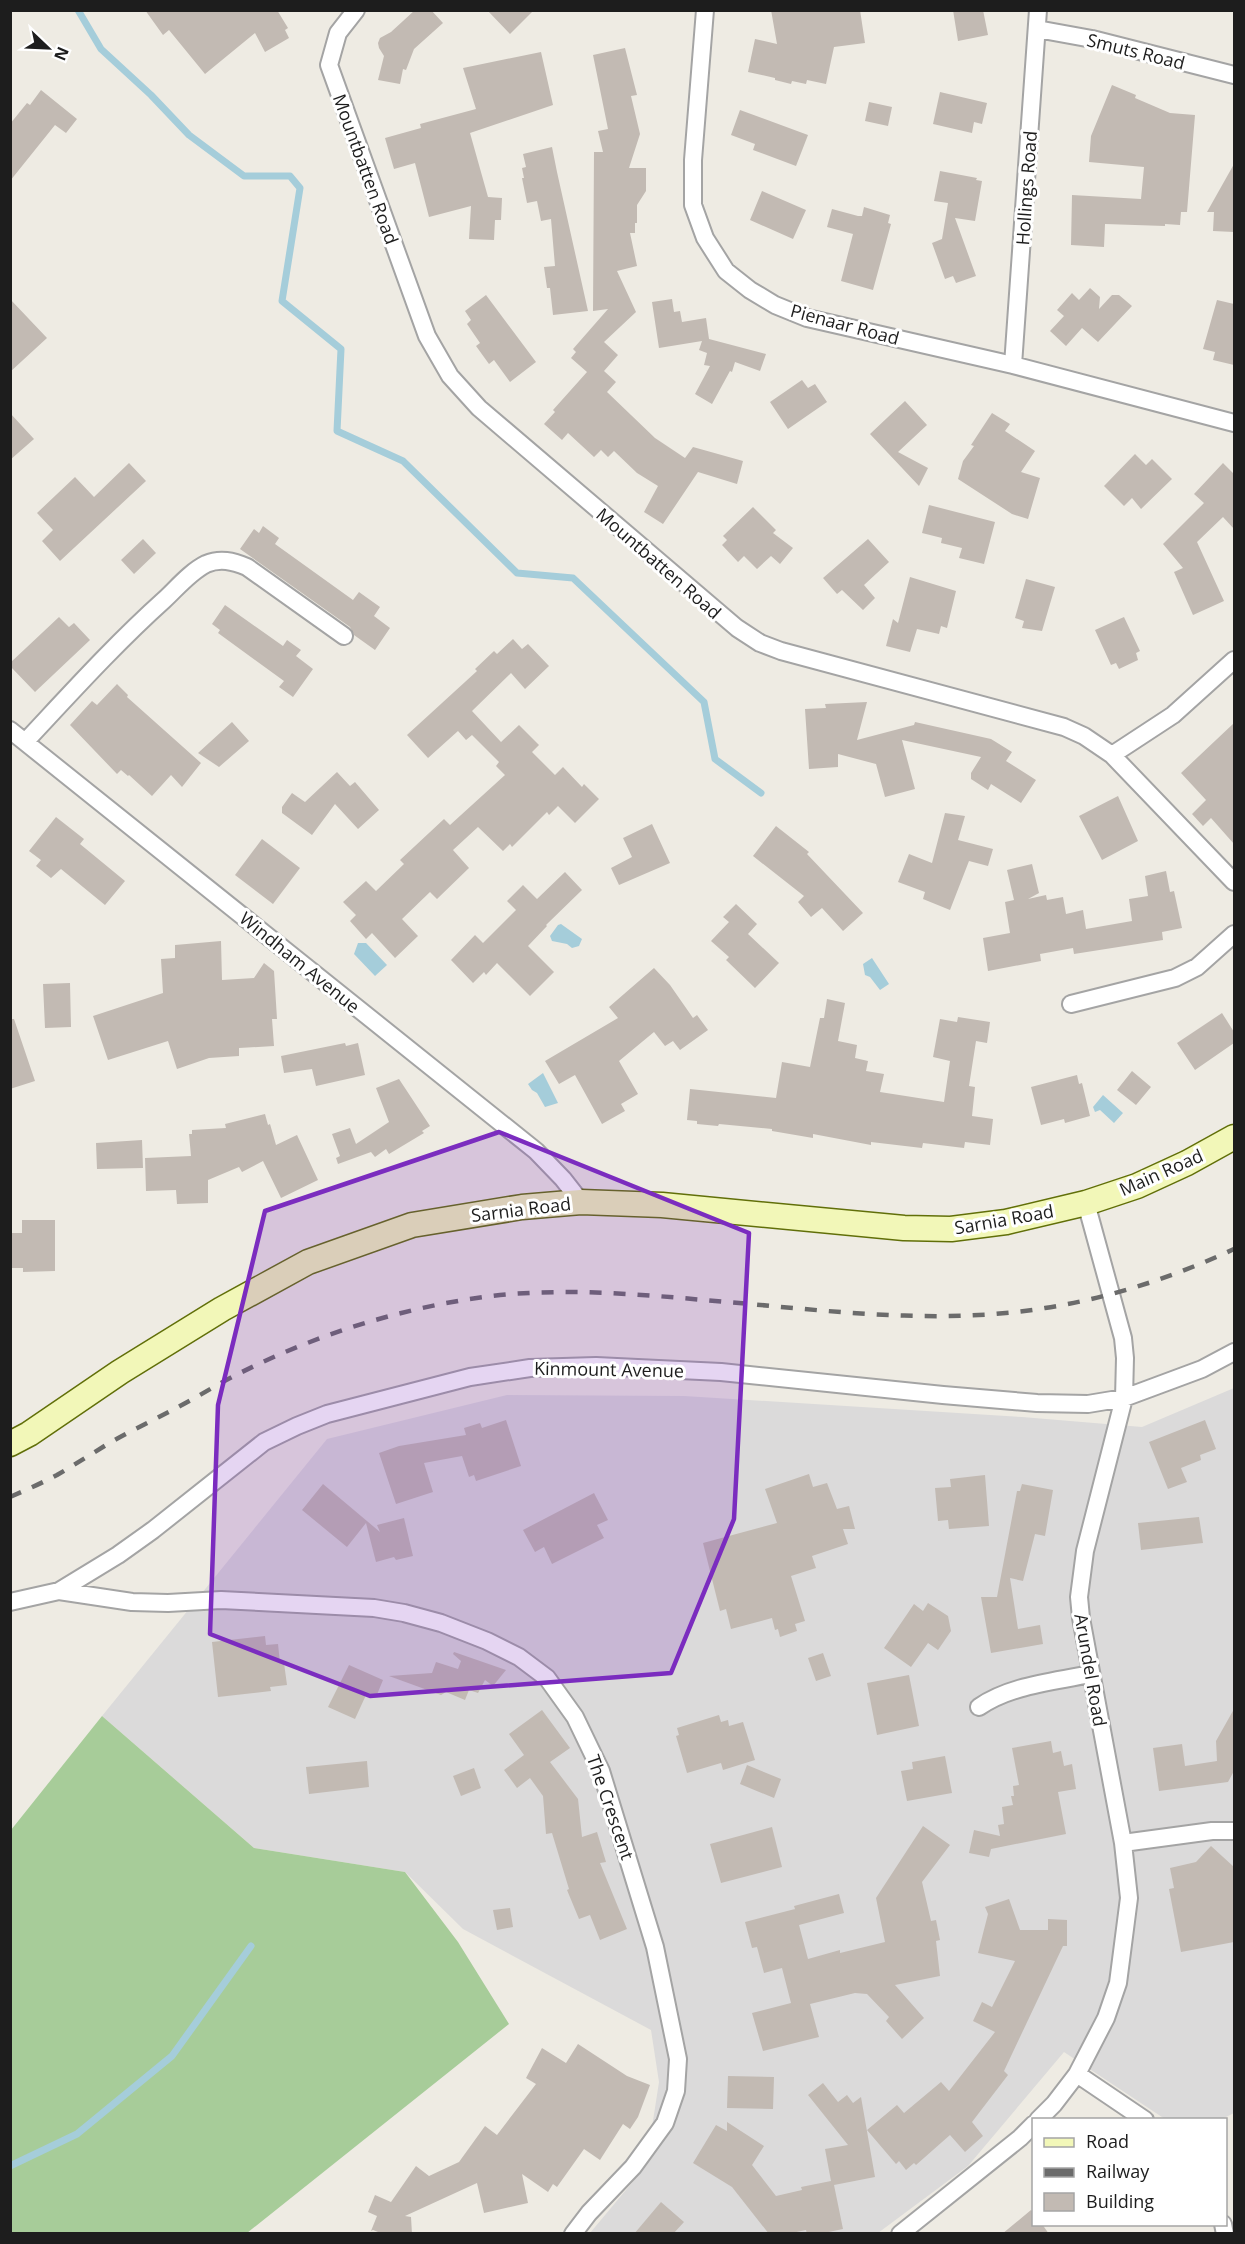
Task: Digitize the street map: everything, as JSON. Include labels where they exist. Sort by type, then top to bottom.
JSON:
[{"type":"main road","name":"Main Road","points":[[1086,1203],[1137,1186],[1187,1163],[1234,1137]]},
{"type":"main road","name":"Sarnia Road","points":[[10,1444],[29,1434],[120,1372],[213,1314],[308,1262],[412,1225],[522,1207],[582,1202],[662,1205],[904,1228],[951,1229],[1006,1222],[1086,1203]]},
{"type":"street","name":"Mountbatten Road","points":[[356,10],[338,33],[329,64],[332,75],[427,336],[450,376],[479,408],[717,613],[760,643],[807,659],[1064,726],[1084,736],[1112,754],[1234,882]]},
{"type":"street","name":"Pienaar Road","points":[[705,10],[693,160],[693,206],[705,238],[726,271],[750,290],[775,305],[807,318],[1013,365],[1234,423]]},
{"type":"street","name":"Hollings Road","points":[[1013,365],[1038,10]]},
{"type":"street","name":"Smuts Road","points":[[1037,29],[1092,39],[1234,75]]},
{"type":"street","points":[[25,742],[148,615],[196,570],[208,563],[224,560],[246,567],[344,636]]},
{"type":"street","points":[[1112,754],[1173,715],[1234,660]]},
{"type":"street","name":"Windham Avenue","points":[[10,730],[536,1151],[582,1202]]},
{"type":"street","points":[[1071,1004],[1175,978],[1197,967],[1234,934]]},
{"type":"street","name":"Arundel Road","points":[[1040,2118],[1077,2074],[1106,2018],[1118,1983],[1129,1898],[1123,1843],[1081,1618],[1081,1576],[1085,1551],[1124,1398],[1125,1358],[1124,1338],[1086,1203]]},
{"type":"street","name":"Kinmount Avenue","points":[[10,1602],[59,1591],[118,1555],[264,1442],[327,1414],[470,1377],[530,1368],[596,1366],[721,1371],[943,1395],[1037,1403],[1088,1404],[1124,1398],[1202,1369],[1234,1352]]},
{"type":"street","name":"The Crescent","points":[[59,1591],[132,1602],[168,1603],[221,1599],[374,1608],[404,1613],[441,1623],[487,1641],[519,1657],[547,1678],[575,1717],[602,1770],[655,1947],[678,2059],[676,2091],[665,2123],[633,2167],[589,2212],[573,2234]]},
{"type":"street","points":[[979,1707],[992,1698],[1009,1691],[1090,1674]]},
{"type":"street","points":[[1123,1843],[1212,1831],[1234,1831]]},
{"type":"street","points":[[1077,2074],[1142,2118]]},
{"type":"street","points":[[900,2234],[1032,2126]]},
{"type":"highlighted area","points":[[499,1132],[749,1233],[734,1519],[671,1673],[370,1696],[210,1634],[218,1405],[265,1211]]},
{"type":"shaded area","points":[[1234,1388],[1234,2113],[1224,2118],[1163,2118],[1064,2052],[968,2166],[878,2233],[590,2233],[646,2166],[659,2082],[651,2030],[463,1929],[405,1872],[254,1848],[102,1716],[327,1439],[507,1395],[684,1396],[1022,1417],[1142,1427]]},
{"type":"green space","points":[[102,1716],[254,1848],[405,1872],[458,1942],[509,2024],[247,2233],[11,2233],[11,1830]]},
{"type":"water","points":[[561,924],[582,939],[579,946],[572,948],[567,944],[552,941],[550,936]]},
{"type":"water","points":[[358,943],[366,943],[387,965],[375,976],[354,954]]},
{"type":"water","points":[[872,958],[889,984],[880,990],[870,977],[865,975],[863,964]]},
{"type":"water","points":[[543,1073],[558,1103],[545,1107],[537,1093],[528,1084]]},
{"type":"water","points":[[1103,1095],[1123,1113],[1114,1123],[1100,1110],[1095,1112],[1093,1107]]},
{"type":"building","points":[[145,10],[277,10],[288,28],[285,30],[289,38],[265,52],[255,33],[205,74],[169,30],[163,35]]},
{"type":"building","points":[[415,10],[431,10],[443,23],[414,49],[406,70],[403,69],[400,84],[378,80],[384,56],[379,48],[380,38],[391,32]]},
{"type":"building","points":[[487,10],[534,10],[510,34]]},
{"type":"building","points":[[771,10],[860,10],[865,43],[834,47],[826,84],[807,80],[806,84],[792,81],[791,84],[748,72],[755,39],[777,44]]},
{"type":"building","points":[[953,10],[983,10],[988,35],[958,41]]},
{"type":"building","points":[[625,48],[637,95],[631,96],[640,134],[629,168],[646,168],[646,191],[637,205],[635,233],[630,233],[637,266],[617,271],[636,312],[604,342],[618,355],[604,371],[616,382],[607,392],[655,438],[685,458],[693,447],[743,461],[737,484],[698,472],[663,524],[644,512],[658,486],[637,473],[614,451],[608,457],[601,450],[594,457],[568,433],[562,440],[544,424],[555,412],[553,410],[587,372],[571,358],[576,352],[573,349],[608,309],[593,311],[594,152],[603,152],[598,131],[608,129],[593,55]]},
{"type":"building","points":[[541,52],[553,105],[470,133],[488,197],[502,198],[501,220],[495,220],[494,240],[469,239],[471,206],[429,217],[415,163],[394,169],[385,138],[421,128],[420,124],[476,109],[463,68]]},
{"type":"building","points":[[1112,85],[1170,113],[1195,115],[1187,212],[1181,212],[1180,225],[1105,224],[1104,247],[1071,245],[1072,195],[1141,199],[1144,167],[1089,162],[1091,136]]},
{"type":"building","points":[[41,90],[77,119],[66,133],[55,125],[10,181],[10,124],[27,103],[30,105]]},
{"type":"building","points":[[940,92],[987,103],[982,124],[974,122],[972,133],[933,124]]},
{"type":"building","points":[[869,102],[892,107],[888,126],[865,121]]},
{"type":"building","points":[[740,110],[808,135],[796,166],[753,150],[755,144],[731,135]]},
{"type":"building","points":[[552,147],[588,311],[553,315],[550,288],[547,288],[544,267],[555,266],[551,219],[541,221],[537,201],[527,203],[522,178],[524,178],[522,168],[526,167],[523,154]]},
{"type":"building","points":[[1234,164],[1234,232],[1213,231],[1214,212],[1207,212]]},
{"type":"building","points":[[940,171],[982,181],[975,221],[955,218],[976,276],[956,283],[953,276],[945,279],[932,243],[942,239],[948,203],[934,201]]},
{"type":"building","points":[[762,191],[806,210],[793,239],[750,220]]},
{"type":"building","points":[[864,207],[890,215],[888,223],[891,224],[873,290],[841,281],[853,234],[827,227],[832,209],[862,216]]},
{"type":"building","points":[[1090,288],[1100,297],[1099,309],[1112,295],[1119,295],[1132,306],[1098,342],[1082,328],[1066,346],[1050,331],[1064,316],[1057,310],[1072,293],[1079,300]]},
{"type":"building","points":[[486,295],[536,362],[510,382],[494,360],[489,364],[476,346],[480,343],[467,324],[471,320],[465,311]]},
{"type":"building","points":[[10,299],[47,338],[10,372]]},
{"type":"building","points":[[672,299],[674,312],[680,311],[682,322],[706,318],[709,339],[766,354],[760,371],[735,362],[732,372],[730,371],[712,404],[695,394],[710,366],[704,365],[707,353],[699,350],[702,341],[659,348],[652,302]]},
{"type":"building","points":[[1217,300],[1234,304],[1234,365],[1213,360],[1215,352],[1203,349]]},
{"type":"building","points":[[802,380],[808,388],[815,384],[827,402],[788,429],[770,402]]},
{"type":"building","points":[[905,401],[927,425],[898,452],[928,468],[919,486],[870,434]]},
{"type":"building","points":[[10,413],[34,439],[10,460]]},
{"type":"building","points":[[992,413],[1010,424],[1005,431],[1035,451],[1021,472],[1040,478],[1028,519],[1012,514],[958,479],[963,461],[974,446],[971,445]]},
{"type":"building","points":[[1135,454],[1146,465],[1152,459],[1172,479],[1141,509],[1132,498],[1124,506],[1104,486]]},
{"type":"building","points":[[129,463],[146,481],[60,561],[42,541],[53,530],[37,513],[75,477],[94,497]]},
{"type":"building","points":[[1223,463],[1234,474],[1234,529],[1223,517],[1197,542],[1224,601],[1193,615],[1174,572],[1183,568],[1163,544],[1204,503],[1194,494]]},
{"type":"building","points":[[929,505],[995,522],[984,564],[959,558],[962,548],[941,543],[942,538],[922,533]]},
{"type":"building","points":[[753,507],[776,530],[773,533],[793,548],[780,564],[771,556],[757,569],[744,556],[738,562],[722,545],[727,540],[723,536]]},
{"type":"building","points":[[263,526],[279,538],[275,544],[353,600],[359,592],[380,607],[374,616],[390,628],[375,650],[354,635],[350,627],[240,549],[254,529],[259,533]]},
{"type":"building","points":[[143,539],[156,553],[134,574],[121,560]]},
{"type":"building","points":[[868,539],[889,562],[864,585],[875,598],[863,610],[842,590],[837,594],[823,578]]},
{"type":"building","points":[[910,577],[956,591],[947,628],[941,626],[939,634],[917,629],[910,652],[886,646],[893,619],[898,623]]},
{"type":"building","points":[[1026,579],[1055,587],[1042,631],[1022,628],[1024,621],[1015,618]]},
{"type":"building","points":[[225,605],[283,646],[287,640],[301,650],[296,656],[313,669],[293,697],[279,687],[284,681],[218,633],[220,630],[212,624]]},
{"type":"building","points":[[59,617],[69,627],[74,623],[90,640],[35,692],[10,666],[10,663]]},
{"type":"building","points":[[1124,617],[1140,651],[1136,653],[1138,660],[1119,669],[1116,663],[1111,665],[1095,630]]},
{"type":"building","points":[[513,639],[522,649],[528,644],[549,666],[525,689],[511,673],[472,711],[501,742],[519,725],[539,745],[532,752],[555,775],[563,767],[582,787],[584,784],[599,799],[575,823],[558,806],[549,815],[547,812],[512,847],[510,844],[503,851],[478,827],[453,850],[469,868],[437,899],[430,892],[402,919],[418,936],[395,958],[372,933],[366,939],[350,921],[356,915],[343,902],[366,881],[376,891],[404,864],[400,860],[444,819],[450,825],[505,775],[496,766],[499,762],[472,735],[466,740],[458,731],[428,758],[407,735],[477,671],[475,669],[494,651],[497,654]]},
{"type":"building","points":[[117,684],[128,695],[127,697],[201,763],[182,787],[171,775],[152,796],[129,775],[121,770],[117,774],[70,725],[92,701],[97,705]]},
{"type":"building","points":[[867,702],[857,740],[914,725],[915,722],[991,739],[1012,752],[1006,761],[1036,780],[1021,803],[991,784],[988,790],[971,779],[971,773],[981,757],[902,740],[915,789],[885,797],[876,764],[838,754],[838,767],[809,769],[805,709],[826,708],[825,704]]},
{"type":"building","points":[[232,722],[249,741],[219,767],[198,753]]},
{"type":"building","points":[[1234,723],[1234,844],[1211,818],[1203,826],[1192,814],[1206,800],[1181,773]]},
{"type":"building","points":[[337,772],[350,786],[355,782],[379,810],[358,829],[335,804],[312,835],[282,813],[282,807],[292,793],[305,802]]},
{"type":"building","points":[[1118,796],[1138,841],[1102,860],[1079,816]]},
{"type":"building","points":[[945,813],[965,816],[958,840],[993,849],[988,866],[969,861],[950,910],[923,899],[925,892],[898,882],[909,854],[932,863]]},
{"type":"building","points":[[56,817],[84,839],[80,844],[125,881],[105,905],[61,869],[51,878],[36,866],[41,860],[29,851]]},
{"type":"building","points":[[652,824],[670,863],[619,885],[611,868],[632,857],[623,838]]},
{"type":"building","points":[[776,826],[809,852],[807,854],[863,913],[843,931],[822,908],[811,917],[798,902],[804,896],[753,856]]},
{"type":"building","points":[[262,839],[300,868],[273,904],[235,875]]},
{"type":"building","points":[[1032,864],[1039,893],[1028,899],[1046,895],[1047,900],[1063,897],[1066,914],[1083,910],[1086,929],[1132,921],[1129,899],[1148,896],[1145,876],[1166,871],[1170,892],[1174,891],[1182,928],[1162,932],[1163,940],[1074,954],[1073,948],[1040,954],[1041,961],[988,971],[983,938],[1010,933],[1005,902],[1014,900],[1007,870]]},
{"type":"building","points":[[565,872],[582,890],[528,946],[554,972],[530,996],[497,963],[486,975],[484,972],[473,983],[451,960],[475,935],[483,943],[516,910],[507,901],[523,885],[537,899]]},
{"type":"building","points":[[736,904],[757,924],[748,934],[779,963],[755,988],[726,960],[729,957],[711,941],[729,922],[723,917]]},
{"type":"building","points":[[221,941],[222,980],[254,978],[264,963],[274,971],[277,1019],[272,1019],[274,1046],[239,1048],[239,1056],[209,1058],[177,1069],[168,1041],[108,1060],[93,1016],[163,993],[161,959],[175,958],[175,945]]},
{"type":"building","points":[[654,968],[670,985],[693,1018],[697,1015],[708,1030],[680,1050],[673,1041],[665,1046],[654,1032],[619,1061],[638,1094],[621,1104],[625,1111],[602,1124],[575,1075],[559,1084],[545,1061],[618,1018],[609,1007]]},
{"type":"building","points":[[70,983],[71,1027],[45,1028],[43,984]]},
{"type":"building","points":[[827,999],[845,1003],[838,1041],[857,1045],[855,1058],[868,1061],[866,1071],[884,1074],[880,1092],[944,1102],[950,1061],[933,1057],[940,1019],[957,1022],[958,1017],[990,1022],[987,1043],[976,1041],[969,1086],[975,1087],[972,1116],[993,1119],[990,1145],[965,1142],[964,1148],[923,1143],[922,1148],[871,1142],[871,1145],[813,1134],[813,1138],[772,1131],[772,1129],[697,1124],[697,1121],[687,1120],[690,1089],[776,1098],[782,1062],[810,1067],[820,1018],[824,1018]]},
{"type":"building","points":[[1222,1013],[1234,1032],[1234,1043],[1195,1070],[1177,1043]]},
{"type":"building","points":[[10,1019],[14,1019],[35,1081],[10,1089]]},
{"type":"building","points":[[345,1043],[346,1046],[358,1043],[365,1075],[316,1086],[312,1069],[284,1073],[281,1056]]},
{"type":"building","points":[[1132,1071],[1151,1087],[1136,1105],[1117,1090]]},
{"type":"building","points":[[1077,1075],[1079,1084],[1082,1083],[1090,1116],[1065,1123],[1064,1119],[1041,1125],[1031,1087]]},
{"type":"building","points":[[399,1079],[430,1126],[422,1131],[424,1133],[389,1154],[386,1149],[375,1157],[371,1152],[338,1164],[336,1158],[340,1156],[332,1134],[350,1128],[356,1144],[389,1122],[376,1088]]},
{"type":"building","points":[[265,1114],[276,1145],[297,1135],[318,1180],[281,1198],[263,1161],[242,1172],[239,1167],[208,1180],[208,1203],[177,1204],[176,1190],[146,1191],[145,1158],[191,1156],[189,1134],[192,1134],[192,1130],[226,1128],[225,1124]]},
{"type":"building","points":[[142,1140],[143,1168],[97,1169],[96,1143]]},
{"type":"building","points":[[22,1220],[55,1220],[55,1271],[23,1272],[23,1268],[10,1268],[10,1233],[22,1233]]},
{"type":"building","points":[[506,1420],[521,1466],[476,1481],[474,1475],[469,1477],[462,1456],[424,1463],[433,1492],[396,1504],[379,1453],[399,1446],[466,1435],[464,1428],[480,1423],[482,1428]]},
{"type":"building","points":[[1205,1420],[1216,1449],[1200,1455],[1201,1460],[1181,1468],[1187,1482],[1168,1489],[1149,1442]]},
{"type":"building","points":[[809,1474],[813,1487],[827,1483],[837,1509],[849,1506],[855,1529],[843,1529],[848,1544],[812,1556],[816,1568],[791,1576],[805,1621],[795,1624],[797,1631],[780,1637],[778,1629],[775,1630],[772,1618],[731,1629],[726,1609],[720,1611],[703,1543],[777,1523],[765,1489]]},
{"type":"building","points":[[985,1475],[989,1526],[949,1529],[948,1520],[938,1521],[935,1488],[951,1487],[950,1479]]},
{"type":"building","points":[[323,1484],[380,1532],[377,1525],[404,1518],[413,1556],[396,1560],[394,1557],[376,1562],[366,1523],[347,1547],[302,1510]]},
{"type":"building","points":[[1022,1484],[1053,1490],[1045,1536],[1035,1534],[1023,1581],[1010,1578],[1018,1629],[1040,1625],[1043,1644],[991,1653],[981,1597],[997,1597],[1017,1491],[1020,1491]]},
{"type":"building","points":[[594,1493],[608,1520],[597,1525],[604,1538],[552,1564],[544,1547],[535,1552],[523,1530]]},
{"type":"building","points":[[1199,1517],[1203,1543],[1141,1550],[1138,1523]]},
{"type":"building","points":[[928,1603],[948,1616],[951,1631],[938,1650],[928,1643],[911,1667],[884,1648],[914,1604],[923,1611]]},
{"type":"building","points":[[265,1636],[266,1645],[278,1644],[280,1663],[284,1663],[287,1685],[270,1687],[271,1691],[218,1697],[212,1642]]},
{"type":"building","points":[[454,1652],[506,1670],[493,1686],[485,1680],[478,1693],[469,1690],[465,1700],[446,1692],[441,1695],[389,1676],[432,1673],[436,1662],[458,1669],[461,1661],[453,1654]]},
{"type":"building","points":[[823,1653],[831,1676],[816,1681],[808,1658]]},
{"type":"building","points":[[349,1665],[383,1680],[376,1697],[366,1695],[355,1719],[328,1707]]},
{"type":"building","points":[[909,1675],[919,1726],[877,1735],[867,1683]]},
{"type":"building","points":[[1234,1709],[1234,1771],[1228,1782],[1159,1791],[1153,1748],[1182,1744],[1185,1766],[1217,1761],[1216,1741]]},
{"type":"building","points":[[542,1710],[570,1748],[550,1762],[578,1799],[582,1837],[597,1832],[606,1862],[600,1863],[627,1929],[600,1940],[590,1915],[579,1919],[567,1890],[569,1889],[552,1833],[546,1834],[543,1796],[530,1778],[517,1788],[504,1770],[524,1755],[509,1734]]},
{"type":"building","points":[[719,1715],[721,1722],[728,1720],[729,1726],[743,1722],[755,1760],[723,1770],[721,1763],[687,1773],[676,1736],[679,1735],[677,1728]]},
{"type":"building","points":[[1051,1741],[1053,1753],[1061,1751],[1064,1766],[1072,1764],[1076,1789],[1058,1792],[1066,1834],[991,1849],[989,1857],[969,1853],[974,1830],[1000,1836],[998,1825],[1004,1824],[1002,1807],[1013,1805],[1011,1796],[1014,1796],[1013,1786],[1019,1785],[1012,1748]]},
{"type":"building","points":[[945,1756],[952,1793],[907,1801],[901,1771],[913,1769],[912,1762]]},
{"type":"building","points":[[367,1761],[369,1787],[309,1794],[306,1767]]},
{"type":"building","points":[[747,1765],[781,1779],[774,1798],[740,1784]]},
{"type":"building","points":[[474,1768],[481,1788],[461,1796],[453,1776]]},
{"type":"building","points":[[923,1826],[950,1845],[922,1882],[931,1921],[936,1920],[940,1940],[936,1941],[940,1976],[895,1985],[924,2018],[902,2039],[886,2021],[889,2017],[867,1994],[855,1993],[810,2004],[819,2037],[763,2051],[752,2013],[791,2003],[782,1968],[764,1973],[757,1947],[752,1948],[745,1922],[795,1909],[794,1906],[839,1894],[844,1913],[799,1925],[808,1959],[840,1950],[840,1953],[885,1942],[876,1898]]},
{"type":"building","points":[[772,1827],[782,1867],[721,1883],[710,1844]]},
{"type":"building","points":[[1211,1846],[1234,1867],[1234,1942],[1181,1952],[1169,1889],[1174,1888],[1170,1868],[1196,1862]]},
{"type":"building","points":[[1009,1899],[1020,1930],[1048,1930],[1048,1919],[1067,1920],[1067,1946],[1063,1946],[1004,2071],[1008,2075],[972,2122],[983,2136],[965,2152],[950,2135],[916,2165],[914,2163],[906,2170],[899,2161],[896,2164],[867,2130],[897,2105],[904,2113],[941,2082],[949,2091],[995,2032],[973,2021],[982,2002],[992,2007],[1015,1961],[978,1953],[988,1914],[985,1907]]},
{"type":"building","points":[[510,1908],[513,1927],[497,1930],[493,1910]]},
{"type":"building","points":[[578,2044],[627,2076],[650,2085],[638,2117],[630,2129],[623,2124],[600,2160],[584,2149],[557,2187],[553,2184],[548,2192],[522,2174],[528,2203],[484,2213],[477,2183],[405,2216],[411,2217],[412,2234],[383,2234],[371,2231],[377,2216],[368,2212],[375,2195],[391,2202],[416,2166],[429,2176],[459,2162],[485,2126],[497,2135],[536,2084],[526,2078],[542,2048],[566,2063]]},
{"type":"building","points":[[728,2076],[774,2077],[773,2109],[727,2108]]},
{"type":"building","points":[[823,2083],[838,2102],[847,2095],[853,2103],[861,2097],[875,2177],[834,2185],[843,2229],[819,2234],[807,2234],[806,2230],[787,2234],[769,2234],[732,2187],[693,2163],[716,2125],[727,2131],[727,2122],[764,2146],[752,2165],[776,2196],[802,2190],[801,2187],[831,2181],[825,2149],[848,2145],[808,2095]]},
{"type":"building","points":[[661,2202],[684,2222],[673,2234],[634,2234]]},
{"type":"building","points":[[1031,2210],[1032,2226],[1043,2226],[1049,2234],[1002,2234]]},
{"type":"waterway","points":[[78,10],[101,49],[151,95],[189,135],[244,176],[290,176],[300,188],[282,301],[341,349],[337,431],[403,461],[517,573],[573,578],[704,702],[715,759],[761,793]]},
{"type":"waterway","points":[[10,2166],[77,2134],[172,2056],[251,1946]]},
{"type":"railway","points":[[10,1497],[57,1475],[115,1440],[272,1358],[304,1344],[368,1322],[433,1306],[500,1295],[594,1292],[897,1315],[1008,1313],[1069,1304],[1118,1292],[1188,1269],[1234,1249]]}]
